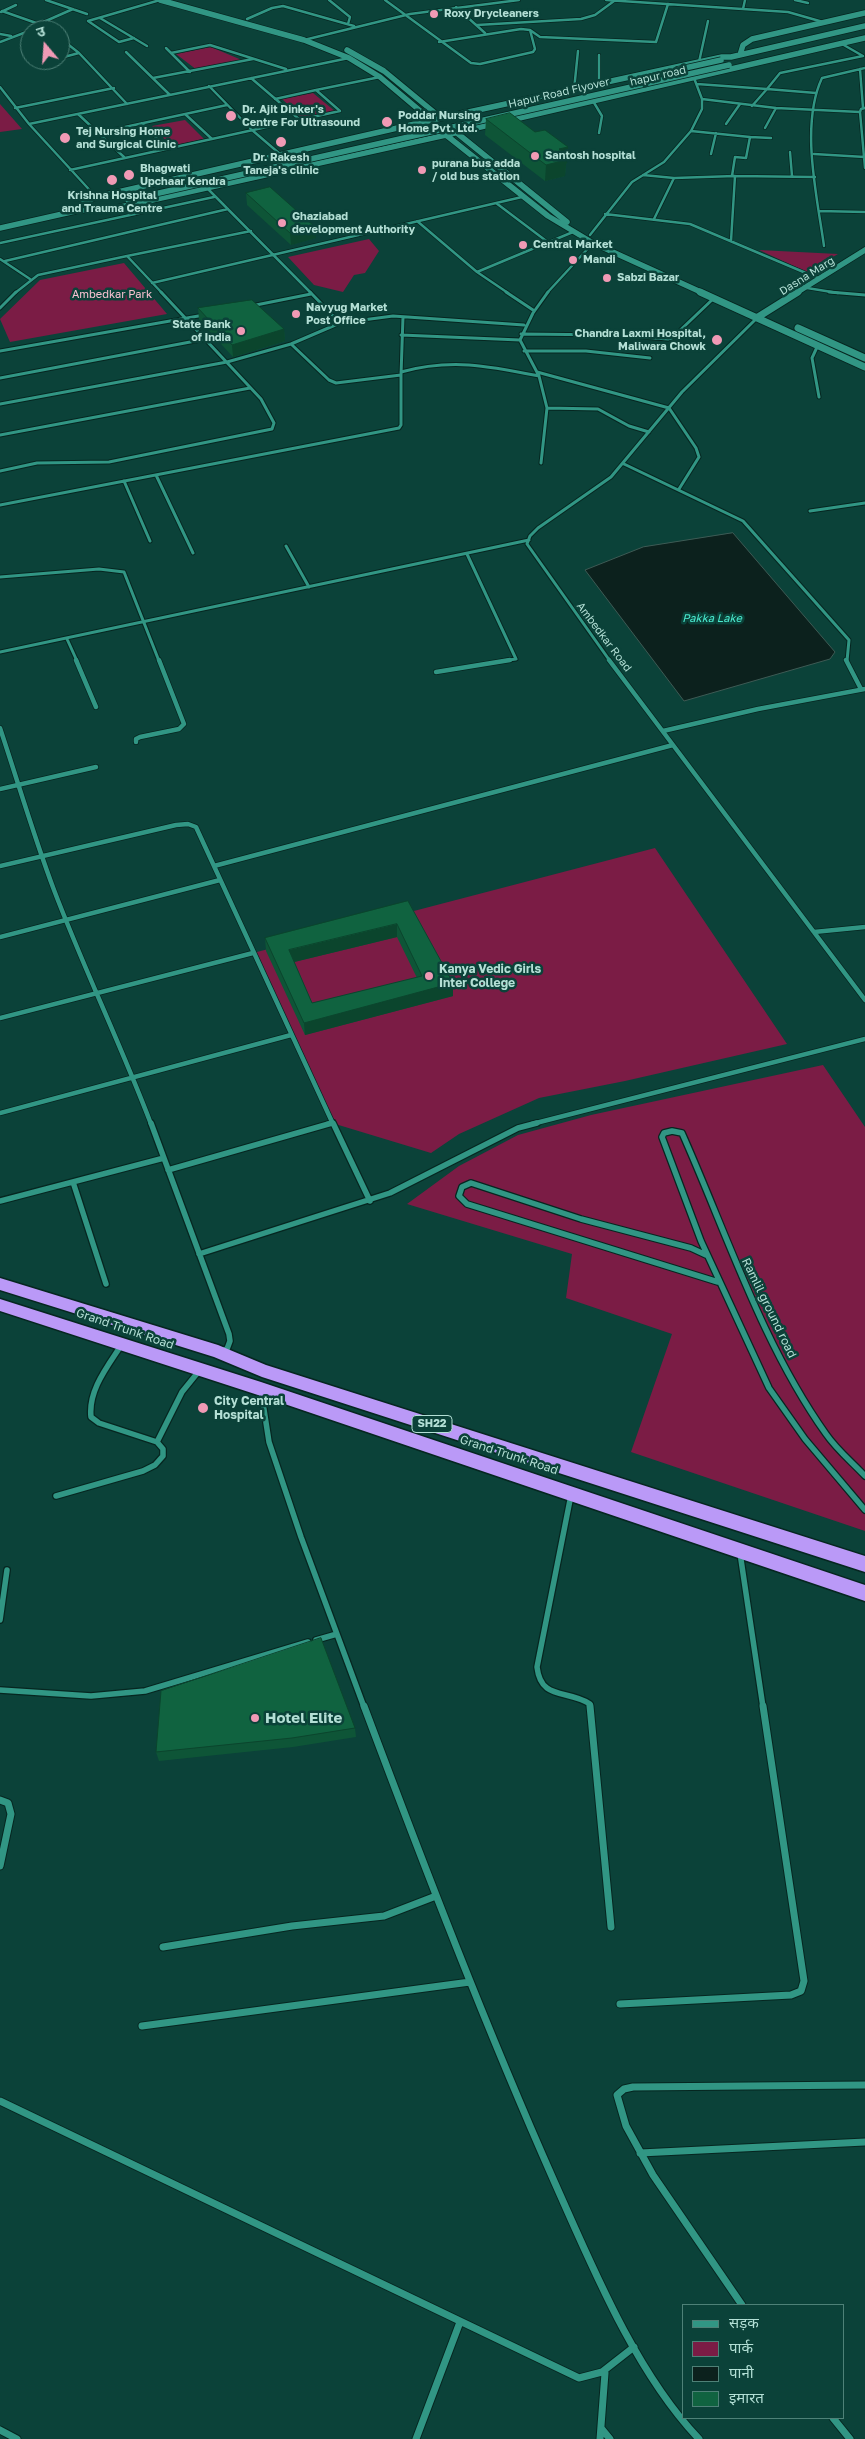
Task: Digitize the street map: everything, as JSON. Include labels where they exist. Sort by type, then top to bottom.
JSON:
[{"type":"highway","name":"Grand Trunk Road","points":[[0,1284],[218,1352],[262,1370],[865,1564]]},
{"type":"highway","name":"Grand Trunk Road","points":[[0,1305],[571,1493],[865,1593]]},
{"type":"street","points":[[46,0],[87,14]]},
{"type":"street","points":[[134,38],[120,42],[88,21],[160,0],[304,40],[348,58],[380,77],[431,120]]},
{"type":"street","points":[[181,0],[313,37],[346,49],[372,63],[441,118]]},
{"type":"street","points":[[329,0],[350,17],[348,24]]},
{"type":"street","points":[[385,0],[439,42],[468,62],[475,64],[530,53],[536,49],[530,30]]},
{"type":"street","points":[[304,40],[406,15],[519,0]]},
{"type":"street","points":[[606,0],[788,12],[824,22]]},
{"type":"street","points":[[477,25],[581,19],[595,15],[614,0]]},
{"type":"street","points":[[743,9],[745,0]]},
{"type":"street","points":[[796,0],[808,3]]},
{"type":"street","points":[[283,6],[287,2]]},
{"type":"street","points":[[439,42],[486,33],[530,30],[540,37],[656,42],[668,4]]},
{"type":"street","points":[[1,12],[16,5]]},
{"type":"street","points":[[247,19],[272,8],[283,6],[355,26]]},
{"type":"street","points":[[456,7],[486,33]]},
{"type":"street","points":[[51,20],[74,9]]},
{"type":"street","points":[[1,12],[25,20]]},
{"type":"street","points":[[740,55],[744,45],[758,37],[865,13]]},
{"type":"street","points":[[100,18],[147,46]]},
{"type":"street","points":[[699,62],[708,21]]},
{"type":"street","points":[[0,228],[83,206],[96,197],[280,154],[722,57],[731,57],[865,26]]},
{"type":"street","points":[[0,42],[20,33]]},
{"type":"street","points":[[738,68],[745,61],[865,33]]},
{"type":"street","points":[[0,34],[11,36]]},
{"type":"street","name":"hapur road","points":[[0,221],[83,206],[116,208],[426,140],[593,101],[695,81],[738,68],[865,38]]},
{"type":"street","points":[[842,44],[864,57]]},
{"type":"street","points":[[171,53],[210,45],[288,70]]},
{"type":"street","points":[[744,45],[755,51]]},
{"type":"street","points":[[70,46],[80,53],[127,104]]},
{"type":"street","points":[[166,48],[190,72]]},
{"type":"street","points":[[799,49],[805,52]]},
{"type":"street","points":[[574,90],[578,51]]},
{"type":"street","points":[[126,52],[170,95]]},
{"type":"street","points":[[70,56],[80,53]]},
{"type":"street","points":[[599,84],[600,55]]},
{"type":"street","name":"Hapur Road Flyover","points":[[83,206],[122,195],[731,57]]},
{"type":"street","points":[[752,106],[780,73],[864,57]]},
{"type":"street","points":[[153,78],[254,58]]},
{"type":"street","points":[[29,124],[348,58]]},
{"type":"street","name":"Hapur Road Flyover","points":[[83,206],[128,200],[745,61]]},
{"type":"street","points":[[824,246],[815,177],[811,109],[822,78],[865,68]]},
{"type":"street","points":[[702,99],[776,108],[860,112],[864,108],[860,69]]},
{"type":"street","points":[[275,99],[380,77]]},
{"type":"street","points":[[251,78],[300,120]]},
{"type":"street","points":[[590,235],[632,182],[664,162],[691,131],[702,109],[702,99],[695,81],[816,93]]},
{"type":"street","points":[[209,86],[252,130],[280,154]]},
{"type":"street","points":[[0,87],[15,108],[96,197]]},
{"type":"street","points":[[15,108],[114,88]]},
{"type":"street","points":[[70,170],[340,111],[316,90]]},
{"type":"street","points":[[593,101],[603,112],[604,119],[599,132]]},
{"type":"street","points":[[726,124],[740,104]]},
{"type":"street","points":[[97,133],[227,105]]},
{"type":"street","points":[[765,128],[776,108]]},
{"type":"street","points":[[860,112],[864,138],[865,168]]},
{"type":"street","points":[[463,113],[482,127]]},
{"type":"street","points":[[78,114],[124,157]]},
{"type":"street","points":[[184,114],[212,139]]},
{"type":"street","points":[[142,123],[166,148]]},
{"type":"street","points":[[407,126],[426,140]]},
{"type":"street","points":[[691,131],[771,138]]},
{"type":"street","points":[[457,133],[564,219],[590,235],[865,367]]},
{"type":"street","points":[[711,154],[716,133]]},
{"type":"street","points":[[446,135],[522,197],[548,216],[593,243],[714,298],[865,358]]},
{"type":"street","points":[[731,241],[735,157],[746,158],[750,137]]},
{"type":"street","points":[[790,152],[792,176]]},
{"type":"street","points":[[814,154],[865,157]]},
{"type":"street","points":[[643,175],[674,178],[734,176],[815,177]]},
{"type":"street","points":[[654,219],[674,178]]},
{"type":"street","points":[[207,188],[340,322]]},
{"type":"street","points":[[0,243],[214,197]]},
{"type":"street","points":[[152,282],[522,197]]},
{"type":"street","points":[[496,203],[549,243]]},
{"type":"street","points":[[0,265],[5,261],[228,209]]},
{"type":"street","points":[[819,211],[865,212]]},
{"type":"street","points":[[605,214],[690,224],[821,279]]},
{"type":"street","points":[[417,222],[477,272],[533,310]]},
{"type":"street","points":[[0,308],[30,279],[46,273],[251,231]]},
{"type":"street","points":[[477,272],[573,232]]},
{"type":"street","points":[[541,463],[547,408],[538,374],[524,351],[520,340],[521,334],[533,310],[593,243]]},
{"type":"street","name":"Dasna Marg","points":[[761,316],[865,250]]},
{"type":"street","points":[[0,471],[37,463],[109,462],[267,431],[272,428],[274,423],[272,417],[262,399],[127,256]]},
{"type":"street","points":[[0,259],[30,279]]},
{"type":"street","points":[[807,288],[834,293],[865,295]]},
{"type":"street","points":[[244,307],[311,294]]},
{"type":"street","points":[[521,334],[614,335],[668,339],[714,298]]},
{"type":"street","points":[[0,351],[206,314]]},
{"type":"street","points":[[0,652],[529,540],[538,528],[611,477],[701,371],[761,316]]},
{"type":"street","points":[[0,404],[227,362],[291,344],[340,322],[376,317],[403,317],[524,325]]},
{"type":"street","points":[[0,505],[398,428],[401,425],[401,335],[403,317]]},
{"type":"street","points":[[401,335],[520,340]]},
{"type":"street","points":[[0,378],[206,339]]},
{"type":"street","points":[[291,344],[329,380],[336,383],[401,373],[431,363],[453,362],[538,374],[669,408],[696,448],[699,457],[679,489]]},
{"type":"street","points":[[818,345],[812,358],[819,397]]},
{"type":"street","points":[[524,351],[586,351],[650,358]]},
{"type":"street","points":[[0,436],[250,388]]},
{"type":"street","points":[[547,408],[598,409],[628,426],[649,432]]},
{"type":"street","points":[[624,464],[738,518],[768,548],[849,640],[846,660],[863,689],[758,709],[662,731]]},
{"type":"street","points":[[156,475],[193,553]]},
{"type":"street","points":[[124,481],[150,540]]},
{"type":"street","points":[[810,511],[865,502]]},
{"type":"street","name":"Ambedkar Road","points":[[529,540],[527,544],[532,553],[662,731],[865,1000]]},
{"type":"street","points":[[286,546],[310,587]]},
{"type":"street","points":[[436,672],[516,659],[467,554]]},
{"type":"street","points":[[0,577],[117,570],[124,572],[184,724],[179,729],[140,737],[136,739],[136,742]]},
{"type":"street","points":[[67,638],[96,707]]},
{"type":"street","points":[[0,728],[42,856],[96,993],[133,1076],[229,1334],[230,1341],[227,1349],[218,1352]]},
{"type":"street","points":[[214,866],[674,745]]},
{"type":"street","points":[[0,788],[96,767]]},
{"type":"street","points":[[0,866],[188,824],[196,828],[290,1035],[370,1201]]},
{"type":"street","points":[[0,937],[220,880]]},
{"type":"street","points":[[814,932],[865,928]]},
{"type":"street","points":[[0,1018],[253,953]]},
{"type":"street","points":[[0,1113],[290,1035]]},
{"type":"street","points":[[199,1254],[370,1201],[438,1170],[498,1136],[518,1128],[865,1039]]},
{"type":"street","points":[[168,1170],[332,1123]]},
{"type":"street","name":"Ramlil ground road","points":[[706,1255],[662,1137],[664,1133],[672,1131],[682,1133],[744,1281],[793,1380],[827,1436],[865,1476]]},
{"type":"street","points":[[0,1201],[164,1158]]},
{"type":"street","points":[[73,1182],[106,1284]]},
{"type":"street","points":[[718,1282],[467,1204],[459,1196],[462,1187],[471,1183],[581,1219],[692,1248],[706,1255],[772,1392],[806,1442],[865,1510]]},
{"type":"street","points":[[56,1496],[143,1471],[155,1465],[163,1456],[163,1449],[157,1442],[99,1423],[91,1417],[88,1408],[91,1397],[122,1344]]},
{"type":"street","points":[[157,1442],[182,1392],[199,1370]]},
{"type":"street","points":[[261,1390],[269,1442],[337,1634],[436,1896],[505,2070],[591,2264],[634,2347],[680,2418],[699,2439]]},
{"type":"street","points":[[571,1493],[536,1677],[542,1686],[549,1691],[585,1700],[590,1704],[611,1927]]},
{"type":"street","points":[[620,2004],[791,1995],[800,1991],[804,1981],[740,1552]]},
{"type":"street","points":[[0,1620],[7,1570]]},
{"type":"street","points":[[0,1690],[101,1697],[122,1695],[337,1634]]},
{"type":"street","points":[[0,1800],[8,1803],[11,1814],[0,1866]]},
{"type":"street","points":[[163,1947],[292,1926],[384,1916],[436,1896]]},
{"type":"street","points":[[142,2026],[470,1982]]},
{"type":"street","points":[[741,2304],[688,2231],[640,2153],[618,2105],[617,2095],[624,2089],[633,2087],[865,2085]]},
{"type":"street","points":[[0,2101],[579,2378],[592,2378],[605,2372],[634,2347]]},
{"type":"street","points":[[640,2153],[865,2142]]},
{"type":"street","points":[[416,2439],[460,2322]]},
{"type":"street","points":[[600,2439],[605,2372]]},
{"type":"street","points":[[834,2419],[850,2439]]},
{"type":"street","points":[[600,2427],[610,2439]]},
{"type":"street","points":[[0,2430],[17,2439]]},
{"type":"green space","points":[[211,47],[244,61],[197,70],[176,54]]},
{"type":"green space","points":[[313,93],[336,112],[303,119],[282,99]]},
{"type":"green space","points":[[0,104],[22,129],[0,132]]},
{"type":"green space","points":[[185,120],[204,139],[171,146],[152,126]]},
{"type":"green space","points":[[369,239],[379,251],[365,273],[354,275],[343,292],[314,285],[288,257]]},
{"type":"green space","points":[[759,250],[838,254],[807,272]]},
{"type":"green space","name":"Ambedkar Park","points":[[124,263],[167,314],[10,342],[0,319],[40,280]]},
{"type":"green space","points":[[655,848],[787,1044],[625,1081],[539,1098],[459,1134],[431,1153],[332,1123],[253,953]]},
{"type":"green space","points":[[823,1065],[865,1127],[865,1531],[631,1452],[672,1334],[566,1298],[572,1254],[407,1204],[459,1166],[518,1135],[591,1115]]},
{"type":"water","name":"Pakka Lake","points":[[733,533],[835,652],[830,659],[684,701],[585,570],[643,547]]},
{"type":"building","points":[[510,113],[535,132],[545,130],[568,147],[559,149],[567,155],[564,156],[566,160],[546,165],[486,119]]},
{"type":"building","points":[[270,187],[315,227],[290,233],[246,193]]},
{"type":"building","points":[[252,300],[284,329],[232,345],[198,308]]},
{"type":"building","points":[[408,901],[453,983],[304,1023],[265,938]],"holes":[[[397,924],[422,976],[312,1003],[289,950]]]},
{"type":"building","name":"Hotel Elite","points":[[321,1638],[355,1728],[292,1738],[156,1752],[161,1691]]},
{"type":"place","name":"Roxy Drycleaners","points":[[434,14]]},
{"type":"place","name":"Dr. Ajit Dinker's Centre For Ultrasound","points":[[231,116]]},
{"type":"place","name":"Poddar Nursing Home Pvt. Ltd.","points":[[387,122]]},
{"type":"place","name":"Tej Nursing Home and Surgical Clinic","points":[[65,138]]},
{"type":"place","name":"Dr. Rakesh Taneja's clinic","points":[[281,142]]},
{"type":"place","name":"Santosh hospital","points":[[535,156]]},
{"type":"place","name":"purana bus adda / old bus station","points":[[422,170]]},
{"type":"place","name":"Bhagwati Upchaar Kendra","points":[[129,175]]},
{"type":"place","name":"Krishna Hospital and Trauma Centre","points":[[112,180]]},
{"type":"place","name":"Ghaziabad development Authority","points":[[282,223]]},
{"type":"place","name":"Central Market","points":[[523,245]]},
{"type":"place","name":"Mandi","points":[[573,260]]},
{"type":"place","name":"Sabzi Bazar","points":[[607,278]]},
{"type":"place","name":"Navyug Market Post Office","points":[[296,314]]},
{"type":"place","name":"State Bank of India","points":[[241,331]]},
{"type":"place","name":"Chandra Laxmi Hospital, Maliwara Chowk","points":[[717,340]]},
{"type":"place","name":"Kanya Vedic Girls Inter College","points":[[429,976]]},
{"type":"place","name":"City Central Hospital","points":[[203,1408]]},
{"type":"place","name":"Hotel Elite","points":[[255,1718]]}]
